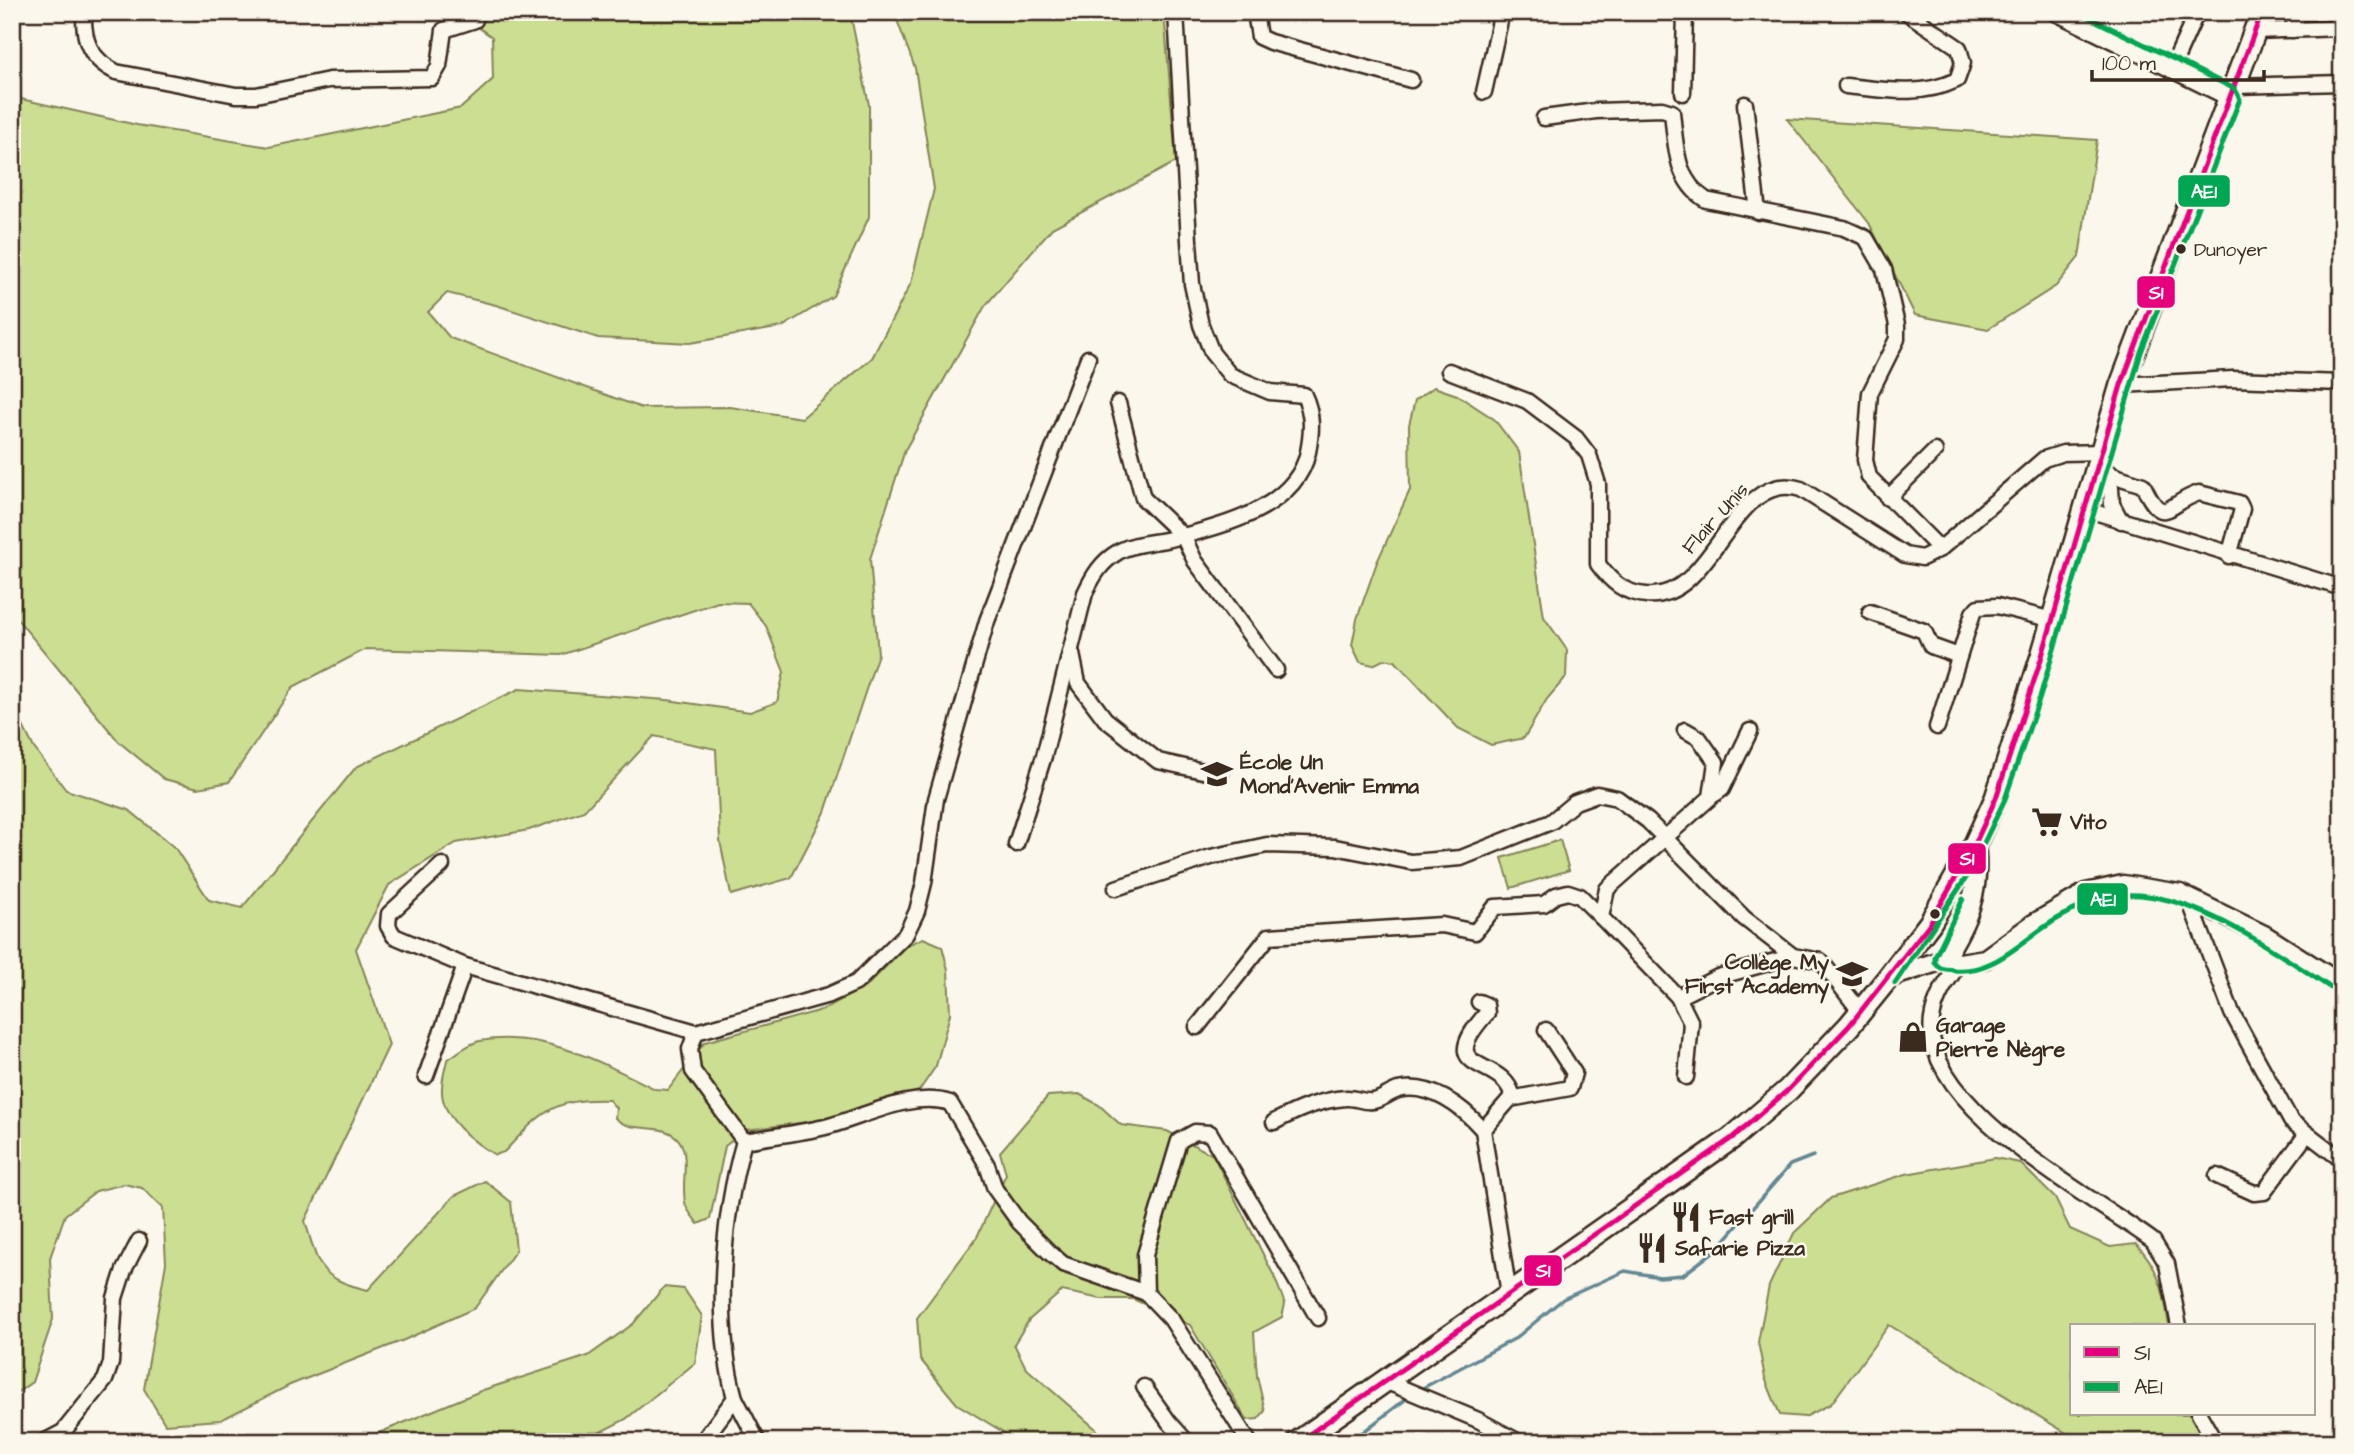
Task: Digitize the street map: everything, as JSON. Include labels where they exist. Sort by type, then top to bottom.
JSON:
[{"type":"main road","points":[[1302,1441],[1732,1138],[1788,1090],[1860,1012],[1930,923],[1975,844],[1996,798],[2085,509],[2103,465],[2121,385],[2258,22]]},
{"type":"street","points":[[83,12],[89,49],[99,63],[116,72],[236,95],[256,95],[345,79],[432,78],[439,66],[444,30],[475,20]]},
{"type":"street","points":[[1016,844],[1044,756],[1085,593],[1103,563],[1130,547],[1220,526],[1261,507],[1294,484],[1306,463],[1311,411],[1304,395],[1269,392],[1230,375],[1212,354],[1200,325],[1192,284],[1176,12]]},
{"type":"street","points":[[1255,12],[1259,37],[1411,80]]},
{"type":"street","points":[[1484,92],[1502,12]]},
{"type":"street","points":[[1683,93],[1685,12]]},
{"type":"street","points":[[1846,86],[1898,92],[1935,90],[1957,80],[1964,63],[1959,48],[1906,12]]},
{"type":"street","points":[[2058,12],[2171,70],[2233,92],[2342,83]]},
{"type":"street","points":[[2171,70],[2197,12]]},
{"type":"street","points":[[2292,30],[2299,12]]},
{"type":"street","points":[[2258,22],[2292,30],[2342,28]]},
{"type":"street","points":[[1745,104],[1758,212]]},
{"type":"street","points":[[1544,118],[1631,109],[1662,109],[1672,112],[1680,170],[1692,191],[1706,200],[1844,228],[1866,238],[1884,269],[1895,306],[1897,340],[1875,378],[1870,393],[1865,460],[1868,477],[1940,549]]},
{"type":"street","points":[[442,865],[389,914],[388,926],[394,936],[465,966],[696,1032],[828,995],[856,983],[906,934],[917,911],[936,799],[987,621],[1088,358]]},
{"type":"street","name":"Flair Unis","points":[[1449,370],[1527,401],[1576,438],[1589,455],[1598,484],[1598,564],[1621,588],[1634,594],[1657,597],[1679,588],[1708,557],[1734,521],[1773,487],[1788,485],[1801,489],[1905,555],[1922,558],[1940,549],[2045,458],[2063,453],[2103,465]]},
{"type":"street","points":[[2121,385],[2232,379],[2342,383]]},
{"type":"street","points":[[1118,403],[1143,498],[1183,536],[1195,561],[1276,670]]},
{"type":"street","points":[[1888,498],[1935,450]]},
{"type":"street","points":[[2103,465],[2112,504],[2120,521]]},
{"type":"street","points":[[2103,465],[2143,485],[2152,505],[2163,511],[2170,510],[2199,493],[2239,503],[2242,509],[2229,556]]},
{"type":"street","points":[[2085,509],[2229,556],[2342,588]]},
{"type":"street","points":[[1937,727],[1959,656],[1978,607],[1997,606],[2053,620]]},
{"type":"street","points":[[1870,611],[1924,631],[1931,646],[1959,656]]},
{"type":"street","points":[[1071,649],[1078,683],[1105,719],[1158,761],[1221,775]]},
{"type":"street","points":[[1685,730],[1699,737],[1716,762],[1711,797]]},
{"type":"street","points":[[1601,917],[1608,889],[1722,789],[1750,731]]},
{"type":"street","points":[[1116,888],[1211,857],[1267,845],[1335,847],[1411,862],[1461,858],[1551,822],[1575,802],[1597,794],[1617,798],[1648,821],[1662,839],[1744,918],[1793,956]]},
{"type":"street","points":[[1975,844],[1977,884],[1954,942],[1952,962],[1931,1021],[1935,1049],[1948,1078],[1970,1107],[2004,1137],[2153,1241],[2167,1264],[2179,1324]]},
{"type":"street","points":[[1888,978],[1952,962],[1984,959],[2032,925],[2086,893],[2123,886],[2188,897],[2264,935],[2342,985]]},
{"type":"street","points":[[1197,1027],[1269,936],[1442,925],[1475,932],[1495,907],[1544,904],[1556,895],[1568,892],[1580,896],[1678,997],[1691,1023],[1686,1077]]},
{"type":"street","points":[[2188,897],[2232,1013],[2291,1121],[2342,1160]]},
{"type":"street","points":[[1678,997],[1718,977],[1793,956],[1821,961],[1860,1012]]},
{"type":"street","points":[[426,1076],[465,966]]},
{"type":"street","points":[[1479,1002],[1486,1005],[1487,1013],[1466,1037],[1465,1049],[1468,1057],[1505,1080],[1511,1087],[1513,1098]]},
{"type":"street","points":[[1483,1130],[1513,1098],[1570,1088],[1574,1073],[1546,1030]]},
{"type":"street","points":[[696,1032],[690,1056],[693,1071],[744,1141],[727,1224],[723,1312],[728,1374],[735,1398],[758,1442]]},
{"type":"street","points":[[1273,1122],[1306,1106],[1355,1098],[1374,1101],[1396,1091],[1411,1088],[1453,1103],[1468,1113],[1483,1130],[1509,1294]]},
{"type":"street","points":[[744,1141],[827,1126],[905,1102],[939,1100],[950,1103],[987,1165],[995,1189],[1019,1222],[1063,1264],[1146,1293],[1171,1319],[1249,1442]]},
{"type":"street","points":[[1146,1293],[1145,1255],[1179,1141],[1195,1132],[1210,1133],[1318,1318]]},
{"type":"street","points":[[2217,1176],[2254,1193],[2264,1192],[2307,1134]]},
{"type":"street","points":[[44,1442],[63,1432],[105,1380],[111,1363],[115,1298],[124,1270],[139,1241]]},
{"type":"street","points":[[1385,1381],[1519,1442]]},
{"type":"street","points":[[1144,1387],[1187,1442]]},
{"type":"street","points":[[702,1442],[735,1398]]},
{"type":"street","points":[[2200,1416],[2215,1442]]},
{"type":"green space","points":[[320,12],[850,12],[869,105],[869,217],[833,296],[782,327],[690,343],[598,338],[496,305],[447,293],[428,312],[450,338],[642,408],[730,407],[802,418],[872,358],[911,283],[934,189],[915,68],[894,12],[1164,12],[1176,162],[1052,228],[985,306],[905,450],[870,559],[878,654],[825,812],[791,878],[731,895],[720,841],[716,749],[654,736],[584,811],[529,830],[456,843],[389,885],[356,949],[389,1045],[305,1221],[323,1268],[339,1281],[368,1290],[454,1196],[485,1181],[511,1202],[516,1250],[475,1308],[404,1340],[290,1385],[221,1420],[165,1424],[144,1389],[166,1263],[163,1208],[142,1188],[124,1184],[96,1191],[65,1215],[50,1258],[53,1319],[32,1382],[12,1396],[12,704],[34,748],[66,790],[129,810],[175,848],[209,900],[242,908],[356,767],[519,689],[667,700],[750,712],[777,702],[784,672],[766,626],[748,603],[718,602],[561,655],[366,649],[293,687],[229,782],[198,788],[164,779],[119,742],[12,613],[12,97],[137,125],[269,147],[461,108],[493,79],[492,37],[462,16]]},
{"type":"green space","points":[[1787,119],[2097,140],[2079,257],[2056,286],[1988,329],[1915,315],[1869,223]]},
{"type":"green space","points":[[1434,387],[1457,395],[1494,419],[1519,452],[1544,617],[1567,650],[1566,677],[1547,699],[1524,738],[1491,745],[1458,728],[1395,661],[1385,659],[1373,665],[1360,662],[1352,645],[1357,619],[1377,562],[1410,490],[1409,425],[1415,400]]},
{"type":"green space","points":[[1560,840],[1569,870],[1511,888],[1502,858]]},
{"type":"green space","points":[[923,938],[942,946],[948,970],[950,1014],[936,1066],[919,1091],[829,1119],[746,1130],[725,1146],[710,1219],[698,1224],[684,1198],[685,1160],[681,1143],[676,1137],[662,1130],[622,1123],[615,1118],[616,1108],[609,1100],[560,1105],[538,1118],[504,1152],[495,1155],[460,1128],[446,1109],[442,1081],[447,1060],[476,1042],[503,1039],[549,1044],[593,1059],[655,1089],[668,1090],[705,1042],[822,1010],[867,986],[907,945]]},
{"type":"green space","points":[[1079,1094],[1099,1105],[1121,1125],[1167,1131],[1213,1155],[1274,1276],[1285,1304],[1282,1317],[1254,1332],[1257,1376],[1265,1411],[1258,1419],[1247,1420],[1190,1325],[1133,1299],[1101,1299],[1062,1291],[1029,1320],[1014,1344],[1026,1368],[1097,1430],[1104,1442],[1011,1442],[1003,1432],[957,1404],[920,1359],[917,1318],[977,1237],[1006,1174],[1000,1152],[1048,1096]]},
{"type":"green space","points":[[1995,1158],[2020,1163],[2055,1198],[2070,1229],[2110,1247],[2136,1244],[2156,1272],[2169,1324],[2070,1324],[2070,1416],[2198,1416],[2209,1442],[2081,1442],[1889,1325],[1831,1404],[1805,1417],[1780,1415],[1765,1378],[1758,1342],[1769,1286],[1794,1233],[1831,1198],[1906,1174]]},
{"type":"green space","points":[[664,1287],[684,1289],[702,1316],[695,1363],[626,1419],[581,1442],[357,1442],[483,1390],[588,1356],[633,1324]]},
{"type":"waterway","points":[[1419,1390],[1516,1338],[1563,1299],[1625,1271],[1660,1277],[1683,1275],[1717,1249],[1790,1165],[1813,1156]]},
{"type":"waterway","points":[[1350,1442],[1410,1396]]},
{"type":"transit line","name":"AE1","points":[[1895,983],[1970,872],[2005,799],[2040,697],[2141,352],[2240,99],[2235,89],[2078,12]]},
{"type":"transit line","name":"S1","points":[[1298,1442],[1732,1138],[1788,1090],[1849,1026],[1930,923],[1975,844],[1996,798],[2042,656],[2121,385],[2262,12]]},
{"type":"transit line","name":"AE1","points":[[1963,899],[1935,957],[1935,963],[1943,969],[1969,970],[1983,966],[1996,961],[2057,919],[2077,909],[2111,897],[2139,895],[2168,900],[2229,925],[2337,992]]},
{"type":"place","name":"Dunoyer","points":[[2181,249]]},
{"type":"place","name":"École Un Mond'Avenir Emma","points":[[1217,774]]},
{"type":"place","name":"Vito","points":[[2047,822]]},
{"type":"place","name":"Collège My First Academy","points":[[1852,974]]},
{"type":"place","name":"Garage Pierre Nègre","points":[[1913,1037]]},
{"type":"place","name":"Fast grill","points":[[1686,1217]]},
{"type":"place","name":"Safarie Pizza","points":[[1652,1248]]}]
